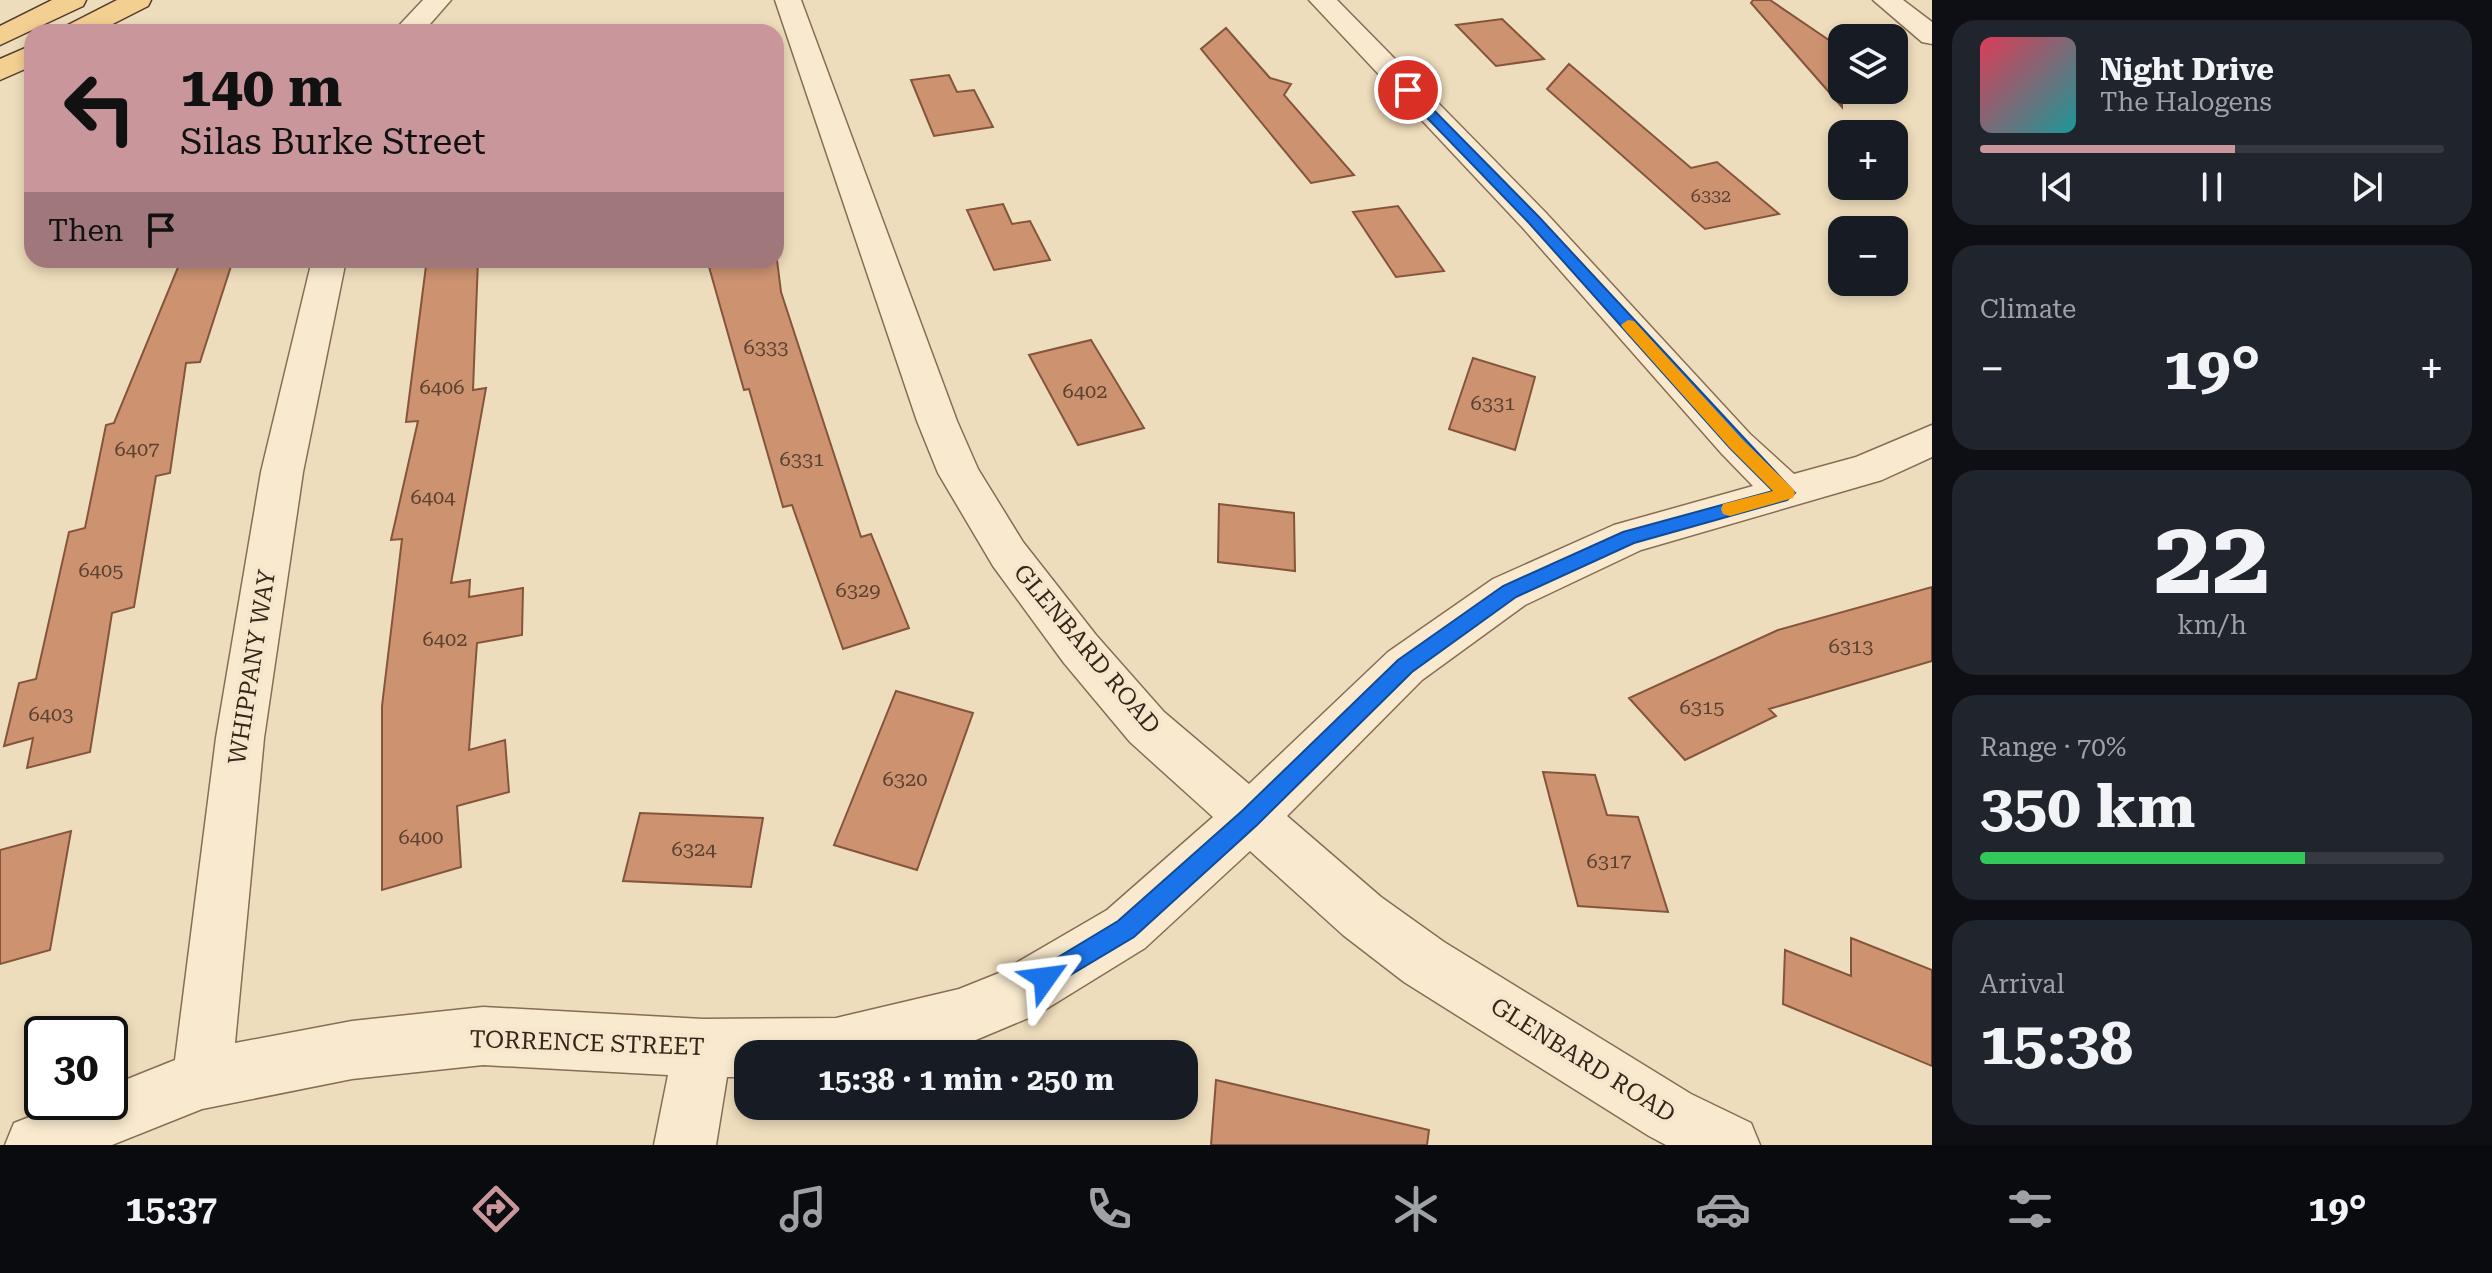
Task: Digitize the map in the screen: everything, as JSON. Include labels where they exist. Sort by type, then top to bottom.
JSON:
[{"type":"main road","points":[[26,24],[73,0]]},
{"type":"main road","points":[[92,24],[138,0]]},
{"type":"main road","points":[[0,37],[24,25]]},
{"type":"main road","points":[[0,71],[24,58]]},
{"type":"street","points":[[415,24],[438,0]]},
{"type":"street","name":"GLENBARD ROAD","points":[[788,0],[937,421],[959,473],[1008,554],[1080,649],[1147,727],[1362,916],[1424,962],[1670,1115],[1729,1145]]},
{"type":"street","points":[[1322,0],[1534,220],[1736,444],[1787,493]]},
{"type":"street","points":[[1886,0],[1932,36]]},
{"type":"street","name":"WHIPPANY WAY","points":[[202,1079],[242,722],[282,472],[327,268]]},
{"type":"street","name":"TORRENCE STREET","points":[[36,1145],[202,1079],[352,1050],[483,1036],[703,1048],[836,1047],[959,1018],[1018,994],[1126,929],[1250,818],[1405,666],[1509,592],[1629,537],[1868,469],[1932,440]]},
{"type":"street","points":[[685,1145],[703,1048]]},
{"type":"building","points":[[1753,0],[1770,0],[1828,39],[1828,91],[1751,3]]},
{"type":"building","points":[[1502,19],[1544,59],[1496,66],[1456,25]]},
{"type":"building","points":[[1226,28],[1270,78],[1291,84],[1284,95],[1354,175],[1311,183],[1201,49]]},
{"type":"building","points":[[1569,64],[1691,168],[1717,162],[1779,214],[1705,229],[1547,89]]},
{"type":"building","points":[[949,75],[957,92],[974,90],[993,127],[934,136],[911,80]]},
{"type":"building","points":[[1003,204],[1012,224],[1030,221],[1050,260],[994,270],[967,210]]},
{"type":"building","points":[[1398,206],[1444,271],[1396,277],[1353,212]]},
{"type":"building","points":[[178,268],[230,268],[200,362],[186,363],[170,473],[156,476],[134,607],[112,613],[90,752],[27,768],[33,738],[4,746],[19,683],[36,679],[69,532],[85,528],[106,425],[114,423]]},
{"type":"building","points":[[426,268],[478,268],[473,390],[486,388],[451,583],[470,580],[469,597],[523,588],[522,635],[477,643],[469,750],[505,740],[509,792],[457,806],[461,867],[382,890],[382,706],[402,539],[391,540],[418,421],[406,422]]},
{"type":"building","points":[[709,268],[778,268],[781,292],[861,537],[871,534],[909,628],[843,649],[792,505],[783,507],[749,389],[744,390]]},
{"type":"building","points":[[1091,340],[1144,428],[1078,445],[1029,355]]},
{"type":"building","points":[[1473,358],[1535,377],[1515,450],[1449,429]]},
{"type":"building","points":[[1219,504],[1294,513],[1295,571],[1218,562]]},
{"type":"building","points":[[1932,587],[1932,661],[1769,709],[1776,716],[1685,760],[1629,698],[1778,630]]},
{"type":"building","points":[[896,691],[973,713],[917,870],[834,845]]},
{"type":"building","points":[[1543,772],[1595,775],[1607,815],[1638,817],[1668,912],[1578,906]]},
{"type":"building","points":[[640,813],[763,818],[751,887],[623,881]]},
{"type":"building","points":[[71,831],[50,950],[0,964],[0,850]]},
{"type":"building","points":[[1851,938],[1932,970],[1932,1066],[1783,1004],[1785,950],[1851,976]]},
{"type":"building","points":[[1216,1080],[1429,1130],[1427,1145],[1211,1145]]},
{"type":"slow traffic","points":[[1628,325],[1736,444],[1787,493],[1730,509]]},
{"type":"route","points":[[1045,978],[1126,929],[1250,818],[1405,666],[1509,592],[1629,537],[1787,493],[1736,444],[1534,220],[1408,90]]}]
